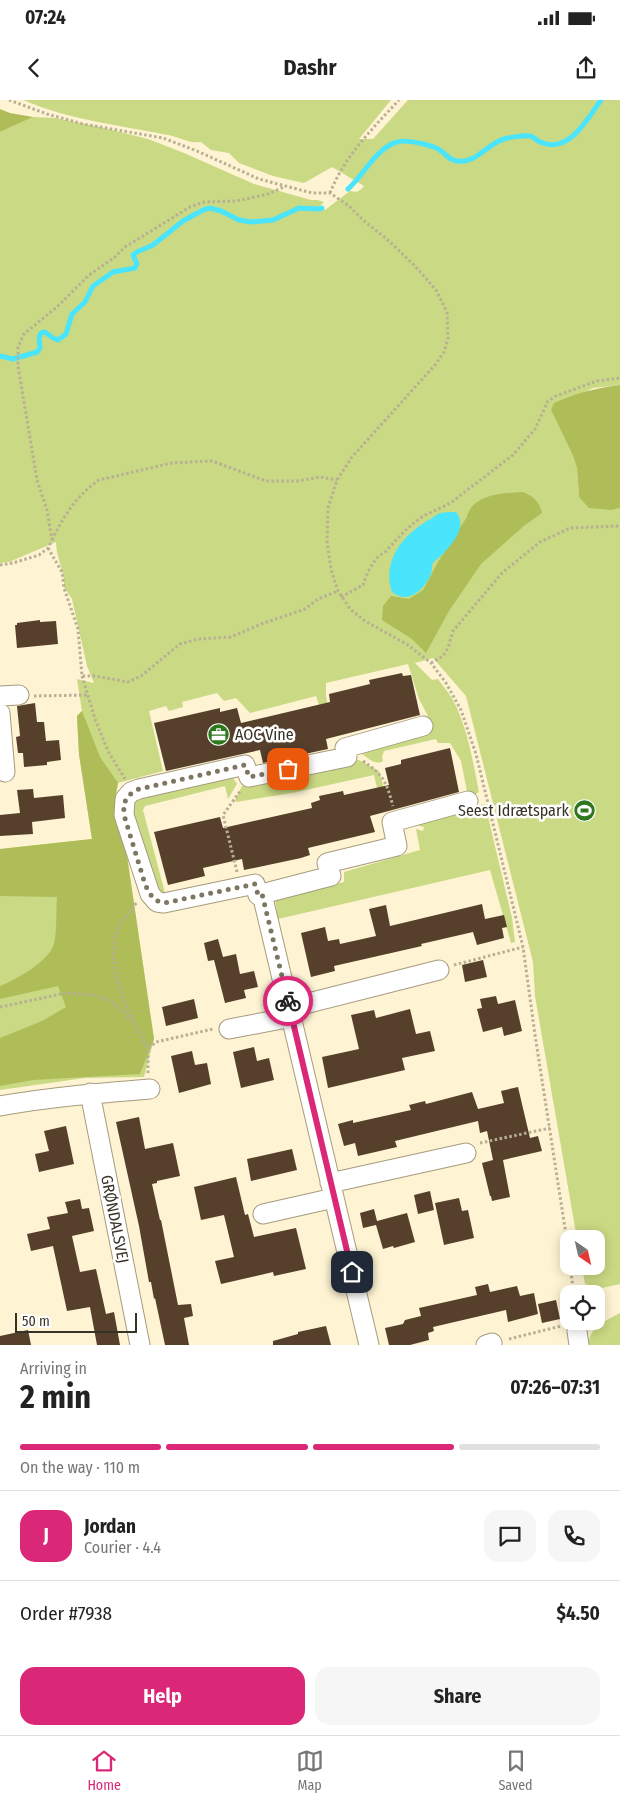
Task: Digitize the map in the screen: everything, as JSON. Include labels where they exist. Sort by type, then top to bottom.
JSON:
[{"type":"street","points":[[0,696],[19,694]]},
{"type":"street","points":[[0,713],[5,772]]},
{"type":"street","points":[[422,726],[345,748],[347,757],[249,777],[245,765],[131,792],[125,799],[124,815],[149,892],[157,902],[164,903],[255,884],[258,895],[331,876],[327,863],[397,846],[392,822],[468,801]]},
{"type":"street","points":[[262,894],[369,1345]]},
{"type":"street","points":[[229,1029],[438,970]]},
{"type":"street","points":[[0,1106],[36,1099],[150,1089]]},
{"type":"street","name":"GRØNDALSVEJ","points":[[90,1093],[140,1345]]},
{"type":"street","points":[[263,1214],[332,1191],[466,1153]]},
{"type":"path","points":[[9,100],[47,114],[83,124],[163,138],[260,179],[312,194],[330,193],[349,206],[415,266],[436,290],[447,312],[448,338],[444,352],[435,365],[352,458],[337,480],[328,508],[327,541],[331,569],[338,591],[350,609],[365,621],[408,645],[431,663],[446,683],[462,710],[476,754],[523,947],[565,1230]]},
{"type":"path","points":[[330,193],[337,176],[361,141],[399,100]]},
{"type":"path","points":[[52,540],[48,510],[37,480],[18,366],[18,347],[24,334],[58,306],[89,274],[125,247],[146,236],[190,207],[204,202],[237,201],[268,194],[284,186]]},
{"type":"path","points":[[342,597],[363,585],[367,573],[377,558],[387,551],[396,538],[407,528],[448,504],[494,471],[512,454],[535,430],[548,400],[597,381],[620,378]]},
{"type":"path","points":[[0,565],[28,559],[39,555],[48,548],[72,505],[99,480],[172,463],[212,461],[266,481],[298,481],[320,477],[337,480]]},
{"type":"path","points":[[431,663],[443,656],[448,648],[453,631],[502,573],[540,542],[570,528],[620,526]]},
{"type":"path","points":[[48,548],[62,572],[64,588],[78,629],[82,676],[95,719],[108,751],[131,792]]},
{"type":"path","points":[[82,676],[128,682],[141,676],[180,644],[198,639],[231,638],[261,624],[305,609],[318,599],[338,591]]},
{"type":"path","points":[[19,694],[40,697],[88,695]]},
{"type":"path","points":[[353,746],[362,760],[380,773],[384,779],[398,820]]},
{"type":"path","points":[[241,887],[223,815],[249,777]]},
{"type":"path","points":[[149,892],[137,902],[118,928],[114,944],[117,983],[125,1005],[148,1049],[150,1089]]},
{"type":"path","points":[[438,970],[523,947]]},
{"type":"path","points":[[0,1007],[66,993],[94,995],[112,1002],[134,1022]]},
{"type":"path","points":[[148,1049],[156,1042],[216,1029],[229,1029]]},
{"type":"path","points":[[466,1153],[476,1144],[550,1128]]},
{"type":"path","points":[[489,1344],[574,1333]]},
{"type":"green space","points":[[23,100],[391,100],[359,139],[373,139],[408,100],[620,100],[620,385],[593,388],[551,410],[577,468],[579,497],[612,510],[620,508],[620,1284],[605,1287],[605,1285],[585,1284],[584,1275],[605,1275],[605,1230],[575,1230],[535,996],[533,962],[466,696],[433,658],[415,663],[432,680],[438,679],[459,713],[469,746],[479,792],[473,796],[468,796],[461,761],[450,743],[438,743],[436,739],[384,751],[383,761],[378,763],[362,754],[360,747],[429,725],[428,716],[419,699],[408,664],[326,683],[330,720],[324,720],[316,696],[250,713],[236,698],[224,701],[217,693],[182,702],[183,707],[169,711],[166,706],[149,711],[163,771],[118,783],[115,799],[124,836],[154,1039],[144,1077],[85,1078],[0,1090],[0,849],[92,839],[79,754],[77,716],[82,711],[77,679],[94,683],[87,666],[72,599],[64,587],[56,542],[9,562],[0,563],[0,132],[33,117],[55,118],[100,127],[148,139],[254,184],[324,202],[320,206],[325,210],[350,191],[358,191],[364,186],[332,167],[304,183],[273,176],[239,163],[229,153],[211,150],[201,142],[192,142],[168,135],[76,117]]},
{"type":"green space","points":[[0,109],[10,113],[33,117],[0,132]]},
{"type":"green space","points":[[620,385],[620,508],[612,510],[589,508],[579,497],[577,468],[551,410],[554,403],[570,396],[594,389]]},
{"type":"green space","points":[[523,492],[536,500],[542,513],[525,525],[481,564],[449,611],[426,653],[412,639],[382,620],[383,606],[391,596],[409,599],[423,590],[470,509],[475,504],[482,499],[498,494]]},
{"type":"green space","points":[[82,711],[100,757],[118,783],[115,799],[124,836],[154,1039],[140,1074],[33,1080],[0,1086],[0,1038],[42,1021],[66,1007],[58,986],[0,999],[0,986],[31,969],[46,957],[51,950],[55,939],[57,897],[0,896],[0,849],[92,839],[79,754],[77,716]]},
{"type":"green space","points":[[359,760],[379,771],[390,808],[382,809],[374,775],[292,793],[236,802],[235,800],[242,786]]},
{"type":"green space","points":[[231,775],[237,784],[228,799],[225,786],[145,806],[143,810],[165,893],[160,892],[150,883],[133,810],[136,799]]},
{"type":"green space","points":[[485,804],[512,918],[515,942],[511,943],[490,870],[278,919],[275,899],[344,882],[344,872],[420,850],[416,829],[423,831],[424,827],[417,825],[417,820]]},
{"type":"green space","points":[[620,1313],[620,1345],[589,1345],[594,1330],[605,1330],[605,1320]]},
{"type":"water","points":[[456,512],[460,523],[458,534],[442,555],[433,563],[431,574],[420,590],[415,594],[404,597],[392,592],[390,570],[392,560],[402,542],[418,527],[438,514]]},
{"type":"building","points":[[40,620],[40,622],[56,621],[58,644],[17,648],[15,625],[17,623]]},
{"type":"building","points":[[402,673],[403,676],[411,675],[420,715],[326,739],[328,749],[263,763],[260,750],[166,771],[154,723],[220,708],[220,712],[237,708],[241,723],[330,702],[329,694],[370,684],[369,680]]},
{"type":"building","points":[[35,703],[37,722],[44,722],[46,741],[59,740],[61,760],[47,762],[47,765],[24,767],[23,753],[18,753],[16,737],[20,736],[17,706]]},
{"type":"building","points":[[450,748],[459,792],[370,816],[375,832],[308,848],[310,855],[301,858],[244,870],[242,859],[203,868],[205,876],[168,885],[154,832],[220,817],[223,828],[312,808],[311,803],[320,800],[319,796],[343,791],[344,795],[389,785],[385,768],[401,764],[401,760]]},
{"type":"building","points":[[33,789],[34,798],[63,795],[65,818],[32,822],[33,834],[0,836],[0,815],[20,813],[17,790]]},
{"type":"building","points":[[482,904],[485,919],[504,915],[507,927],[502,928],[504,938],[477,945],[473,932],[334,966],[335,971],[311,977],[301,933],[325,927],[328,941],[339,939],[340,944],[376,936],[369,909],[386,905],[390,926]]},
{"type":"building","points":[[218,939],[223,957],[236,954],[240,974],[254,971],[258,987],[244,990],[246,998],[225,1003],[214,960],[208,961],[204,943]]},
{"type":"building","points":[[483,960],[487,977],[465,982],[462,965]]},
{"type":"building","points":[[496,996],[498,1004],[515,1000],[522,1031],[504,1036],[502,1027],[483,1032],[477,1009],[482,1008],[480,999]]},
{"type":"building","points":[[194,999],[198,1018],[166,1026],[162,1007]]},
{"type":"building","points":[[410,1009],[416,1034],[430,1031],[435,1051],[402,1058],[405,1070],[328,1088],[322,1057],[359,1049],[351,1015],[374,1010],[376,1018]]},
{"type":"building","points":[[254,1047],[257,1061],[269,1058],[274,1080],[241,1088],[233,1052]]},
{"type":"building","points":[[192,1051],[195,1065],[207,1063],[211,1084],[179,1093],[171,1056]]},
{"type":"building","points":[[518,1087],[530,1138],[538,1136],[542,1151],[503,1160],[510,1197],[492,1201],[482,1163],[493,1160],[487,1131],[480,1133],[478,1121],[395,1141],[397,1147],[358,1156],[355,1143],[344,1146],[338,1124],[353,1120],[353,1123],[411,1110],[409,1105],[425,1101],[426,1104],[472,1092],[478,1109],[504,1103],[501,1091]]},
{"type":"building","points":[[139,1117],[145,1149],[173,1143],[180,1176],[157,1181],[157,1183],[152,1184],[178,1305],[191,1304],[193,1316],[184,1318],[189,1345],[165,1345],[151,1282],[149,1282],[139,1226],[116,1122]]},
{"type":"building","points":[[66,1126],[74,1164],[39,1172],[35,1154],[49,1151],[44,1131]]},
{"type":"building","points":[[292,1149],[297,1170],[251,1181],[247,1159]]},
{"type":"building","points":[[236,1177],[245,1215],[248,1214],[254,1237],[296,1228],[306,1269],[274,1276],[273,1272],[221,1284],[215,1261],[234,1257],[224,1215],[201,1220],[194,1187]]},
{"type":"building","points":[[430,1191],[434,1210],[418,1214],[414,1195]]},
{"type":"building","points":[[459,1198],[462,1211],[468,1210],[474,1238],[444,1245],[435,1203]]},
{"type":"building","points":[[80,1199],[82,1209],[89,1208],[94,1231],[72,1236],[80,1272],[96,1269],[106,1314],[114,1312],[120,1345],[97,1345],[90,1307],[67,1311],[53,1246],[31,1251],[27,1234],[50,1229],[47,1217],[68,1213],[65,1202]]},
{"type":"building","points":[[374,1209],[377,1221],[407,1213],[415,1242],[383,1249],[376,1225],[363,1228],[360,1213]]},
{"type":"building","points":[[488,1284],[490,1292],[517,1286],[520,1296],[534,1293],[538,1314],[508,1322],[506,1310],[433,1327],[434,1331],[428,1333],[429,1340],[410,1345],[389,1345],[385,1328],[403,1324],[405,1320],[421,1316],[419,1308],[477,1295],[475,1287]]},
{"type":"building","points":[[556,1300],[560,1319],[542,1323],[538,1304]]},
{"type":"building","points":[[326,1326],[331,1345],[273,1345],[273,1341],[298,1334],[298,1332]]},
{"type":"building","points":[[28,1330],[31,1345],[0,1345],[0,1336]]},
{"type":"waterway","points":[[348,189],[376,156],[389,145],[397,142],[407,141],[426,145],[457,161],[470,160],[504,139],[521,136],[531,136],[540,142],[550,145],[560,143],[569,139],[584,125],[601,100]]},
{"type":"waterway","points":[[0,356],[13,359],[37,352],[40,348],[39,338],[41,333],[45,332],[58,340],[66,334],[72,314],[85,302],[93,286],[113,272],[135,268],[137,264],[133,255],[153,245],[183,221],[203,210],[210,208],[239,220],[251,222],[273,220],[299,208],[322,208]]},
{"type":"way so far","points":[[288,769],[249,777],[245,765],[139,789],[131,792],[125,799],[124,806],[124,815],[145,884],[157,902],[164,903],[255,884],[258,895],[262,894],[288,1001]]},
{"type":"place","name":"AOC Vine","points":[[219,734]]},
{"type":"place","name":"Seest Idrætspark","points":[[585,810]]},
{"type":"route","points":[[288,1001],[352,1272]]}]
